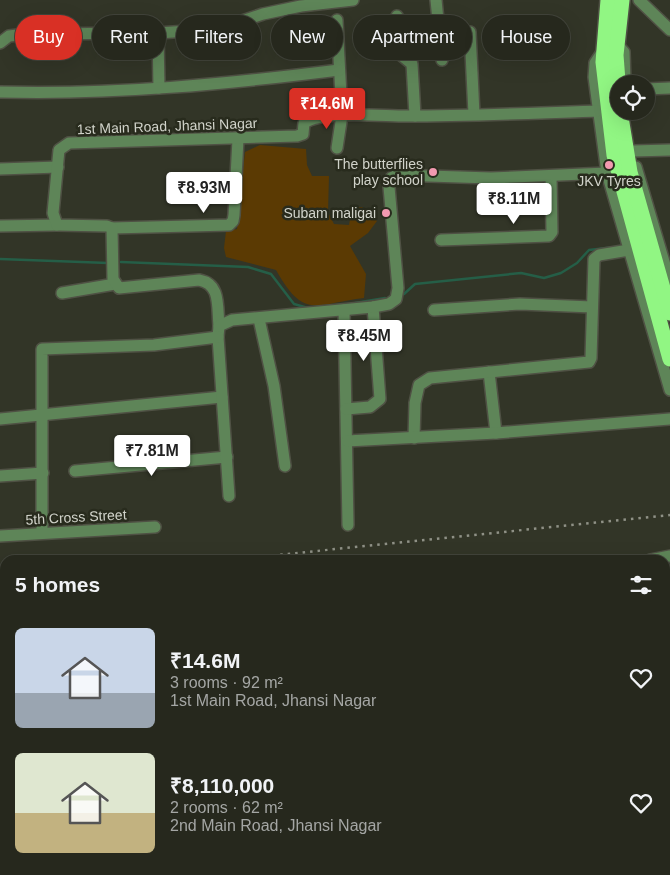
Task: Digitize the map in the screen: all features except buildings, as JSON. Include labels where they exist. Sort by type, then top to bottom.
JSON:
[{"type":"highway","points":[[608,0],[602,51],[608,115],[618,173],[670,358]]},
{"type":"highway","points":[[618,75],[617,44],[622,0]]},
{"type":"highway","points":[[621,120],[630,172],[670,313]]},
{"type":"street","points":[[166,32],[218,29],[263,14],[300,6],[353,0]]},
{"type":"street","points":[[436,0],[438,15]]},
{"type":"street","points":[[639,0],[670,30]]},
{"type":"street","points":[[0,43],[9,36],[26,34],[92,34]]},
{"type":"street","points":[[617,44],[624,52],[625,75]]},
{"type":"street","points":[[602,51],[594,67],[597,111],[607,173],[670,390]]},
{"type":"street","points":[[158,60],[159,88]]},
{"type":"street","points":[[337,148],[342,115],[339,60]]},
{"type":"street","points":[[409,60],[413,69],[415,116]]},
{"type":"street","points":[[471,60],[474,114]]},
{"type":"street","points":[[0,92],[52,93],[218,85],[339,70]]},
{"type":"street","points":[[655,89],[670,88]]},
{"type":"street","name":"1st Main Road, Jhansi Nagar","points":[[57,225],[53,213],[59,150],[69,143],[297,136],[302,134],[304,123],[308,119],[342,115],[415,116],[597,111]]},
{"type":"street","points":[[629,120],[633,151],[670,282]]},
{"type":"street","points":[[0,226],[57,225],[107,226],[112,228],[229,225],[234,215],[238,139]]},
{"type":"street","points":[[633,151],[670,150]]},
{"type":"street","points":[[0,169],[58,167]]},
{"type":"street","points":[[42,533],[44,474],[41,415],[42,349],[154,345],[218,331],[232,320],[259,319],[389,304],[396,299],[397,294],[389,187],[391,178],[397,175],[492,178],[607,173]]},
{"type":"street","points":[[441,240],[549,236],[552,232],[551,176]]},
{"type":"street","points":[[112,228],[114,234],[113,279],[119,288],[127,289],[198,280],[208,282],[213,286],[215,291],[229,496]]},
{"type":"street","points":[[414,438],[415,403],[419,385],[422,381],[440,376],[589,362],[591,358],[592,307],[596,257],[629,250]]},
{"type":"street","points":[[62,293],[115,284]]},
{"type":"street","points":[[434,310],[520,304],[592,307]]},
{"type":"street","points":[[346,409],[370,407],[380,400],[373,307]]},
{"type":"street","points":[[344,310],[348,525]]},
{"type":"street","points":[[259,319],[274,386],[285,466]]},
{"type":"street","points":[[489,372],[496,433]]},
{"type":"street","points":[[0,419],[222,396]]},
{"type":"street","points":[[347,441],[496,433],[670,420]]},
{"type":"street","points":[[75,471],[227,458]]},
{"type":"street","points":[[0,476],[44,474]]},
{"type":"street","name":"5th Cross Street","points":[[0,536],[155,527]]},
{"type":"shaded area","points":[[260,145],[306,149],[307,165],[312,176],[329,176],[328,212],[334,224],[349,225],[352,208],[362,207],[377,221],[368,233],[350,246],[366,274],[364,298],[312,305],[303,302],[295,296],[276,270],[226,257],[224,248],[226,231],[237,229],[245,152]]},
{"type":"waterway","points":[[404,294],[415,284],[521,273],[544,278],[561,273],[577,263],[589,250],[615,247]]},
{"type":"waterway","points":[[0,259],[108,263]]},
{"type":"waterway","points":[[121,262],[248,267],[271,274],[294,304],[308,308]]},
{"type":"waterway","points":[[355,303],[385,298]]},
{"type":"railway","points":[[277,555],[670,515]]},
{"type":"place","name":"JKV Tyres","points":[[609,165]]},
{"type":"place","name":"The butterflies play school","points":[[433,172]]},
{"type":"place","name":"Subam maligai","points":[[386,213]]}]
